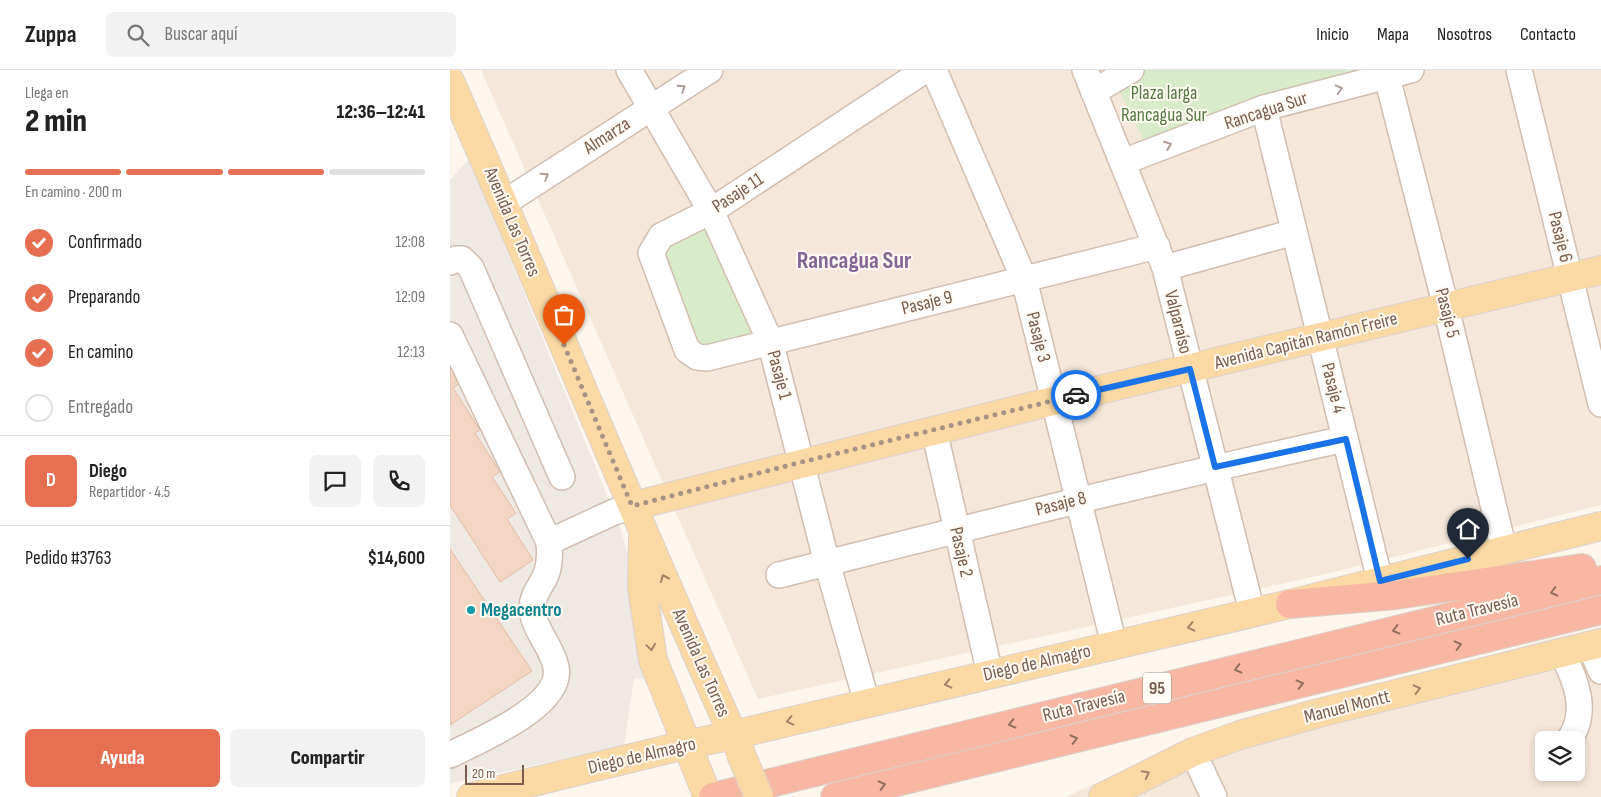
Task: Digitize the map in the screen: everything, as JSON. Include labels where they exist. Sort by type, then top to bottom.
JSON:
[{"type":"highway","points":[[1290,604],[1396,595],[1601,567]]},
{"type":"highway","name":"Ruta Travesía","points":[[713,797],[1601,580]]},
{"type":"highway","name":"Ruta Travesía","points":[[835,797],[1601,610]]},
{"type":"main road","name":"Avenida Las Torres","points":[[450,80],[759,797]]},
{"type":"main road","name":"Avenida Capitán Ramón Freire","points":[[638,517],[802,462],[1053,400],[1601,270]]},
{"type":"main road","name":"Avenida Las Torres","points":[[638,517],[642,587],[653,660],[708,797]]},
{"type":"main road","name":"Diego de Almagro","points":[[471,797],[737,743],[867,703],[1290,604],[1601,526]]},
{"type":"main road","name":"Manuel Montt","points":[[1103,797],[1193,752],[1240,735],[1319,713],[1596,645]]},
{"type":"street","name":"Pasaje 1","points":[[629,70],[711,211],[770,341],[827,563],[867,703]]},
{"type":"street","name":"Almarza","points":[[504,203],[710,70]]},
{"type":"street","name":"Pasaje 11","points":[[697,357],[687,350],[651,253],[661,236],[711,211],[925,70]]},
{"type":"street","name":"Pasaje 3","points":[[934,70],[1024,279],[1114,645]]},
{"type":"street","points":[[1090,81],[1131,70]]},
{"type":"street","name":"Rancagua Sur","points":[[1123,162],[1264,108],[1412,70]]},
{"type":"street","name":"Pasaje 6","points":[[1519,70],[1601,404]]},
{"type":"street","name":"Pasaje 5","points":[[1386,76],[1446,307],[1504,550]]},
{"type":"street","name":"Valparaíso","points":[[1090,81],[1161,257],[1252,612]]},
{"type":"street","name":"Pasaje 4","points":[[1264,108],[1380,581]]},
{"type":"street","name":"Pasaje 9","points":[[697,357],[707,358],[1024,279],[1161,257],[1294,232]]},
{"type":"street","points":[[450,262],[462,258],[471,268],[562,477]]},
{"type":"street","points":[[450,335],[549,542],[550,557],[547,573],[534,599],[532,609],[535,621],[556,668],[552,688],[536,706],[510,725],[450,755]]},
{"type":"street","name":"Pasaje 2","points":[[934,430],[990,674]]},
{"type":"street","name":"Pasaje 8","points":[[779,575],[1078,499],[1346,439]]},
{"type":"street","points":[[549,542],[614,512],[638,517]]},
{"type":"street","points":[[1596,645],[1601,671]]},
{"type":"street","points":[[1562,653],[1574,678],[1579,700],[1575,731]]},
{"type":"street","points":[[1193,752],[1214,797]]},
{"type":"shaded area","points":[[481,70],[1601,70],[1601,505],[1326,574],[758,699]]},
{"type":"shaded area","points":[[469,159],[621,529],[630,565],[649,680],[634,678],[624,745],[450,784],[450,180]]},
{"type":"shaded area","points":[[1601,627],[1601,797],[1065,797],[1190,741],[1530,644]]},
{"type":"green space","name":"Plaza larga Rancagua Sur","points":[[1109,70],[1380,70],[1147,147]]},
{"type":"green space","points":[[711,211],[770,341],[697,357],[651,253]]},
{"type":"building","points":[[450,367],[460,383],[453,388],[480,430],[475,433],[500,472],[492,477],[516,513],[507,519],[533,560],[500,582],[450,505]]},
{"type":"building","name":"Megacentro","points":[[450,549],[532,671],[450,725]]},
{"type":"way so far","points":[[564,345],[632,506],[1076,395]]},
{"type":"place","name":"Megacentro","points":[[471,610]]},
{"type":"district","name":"Rancagua Sur","points":[[854,260]]},
{"type":"route","points":[[1076,395],[1190,369],[1215,467],[1346,439],[1380,581],[1468,559]]}]
